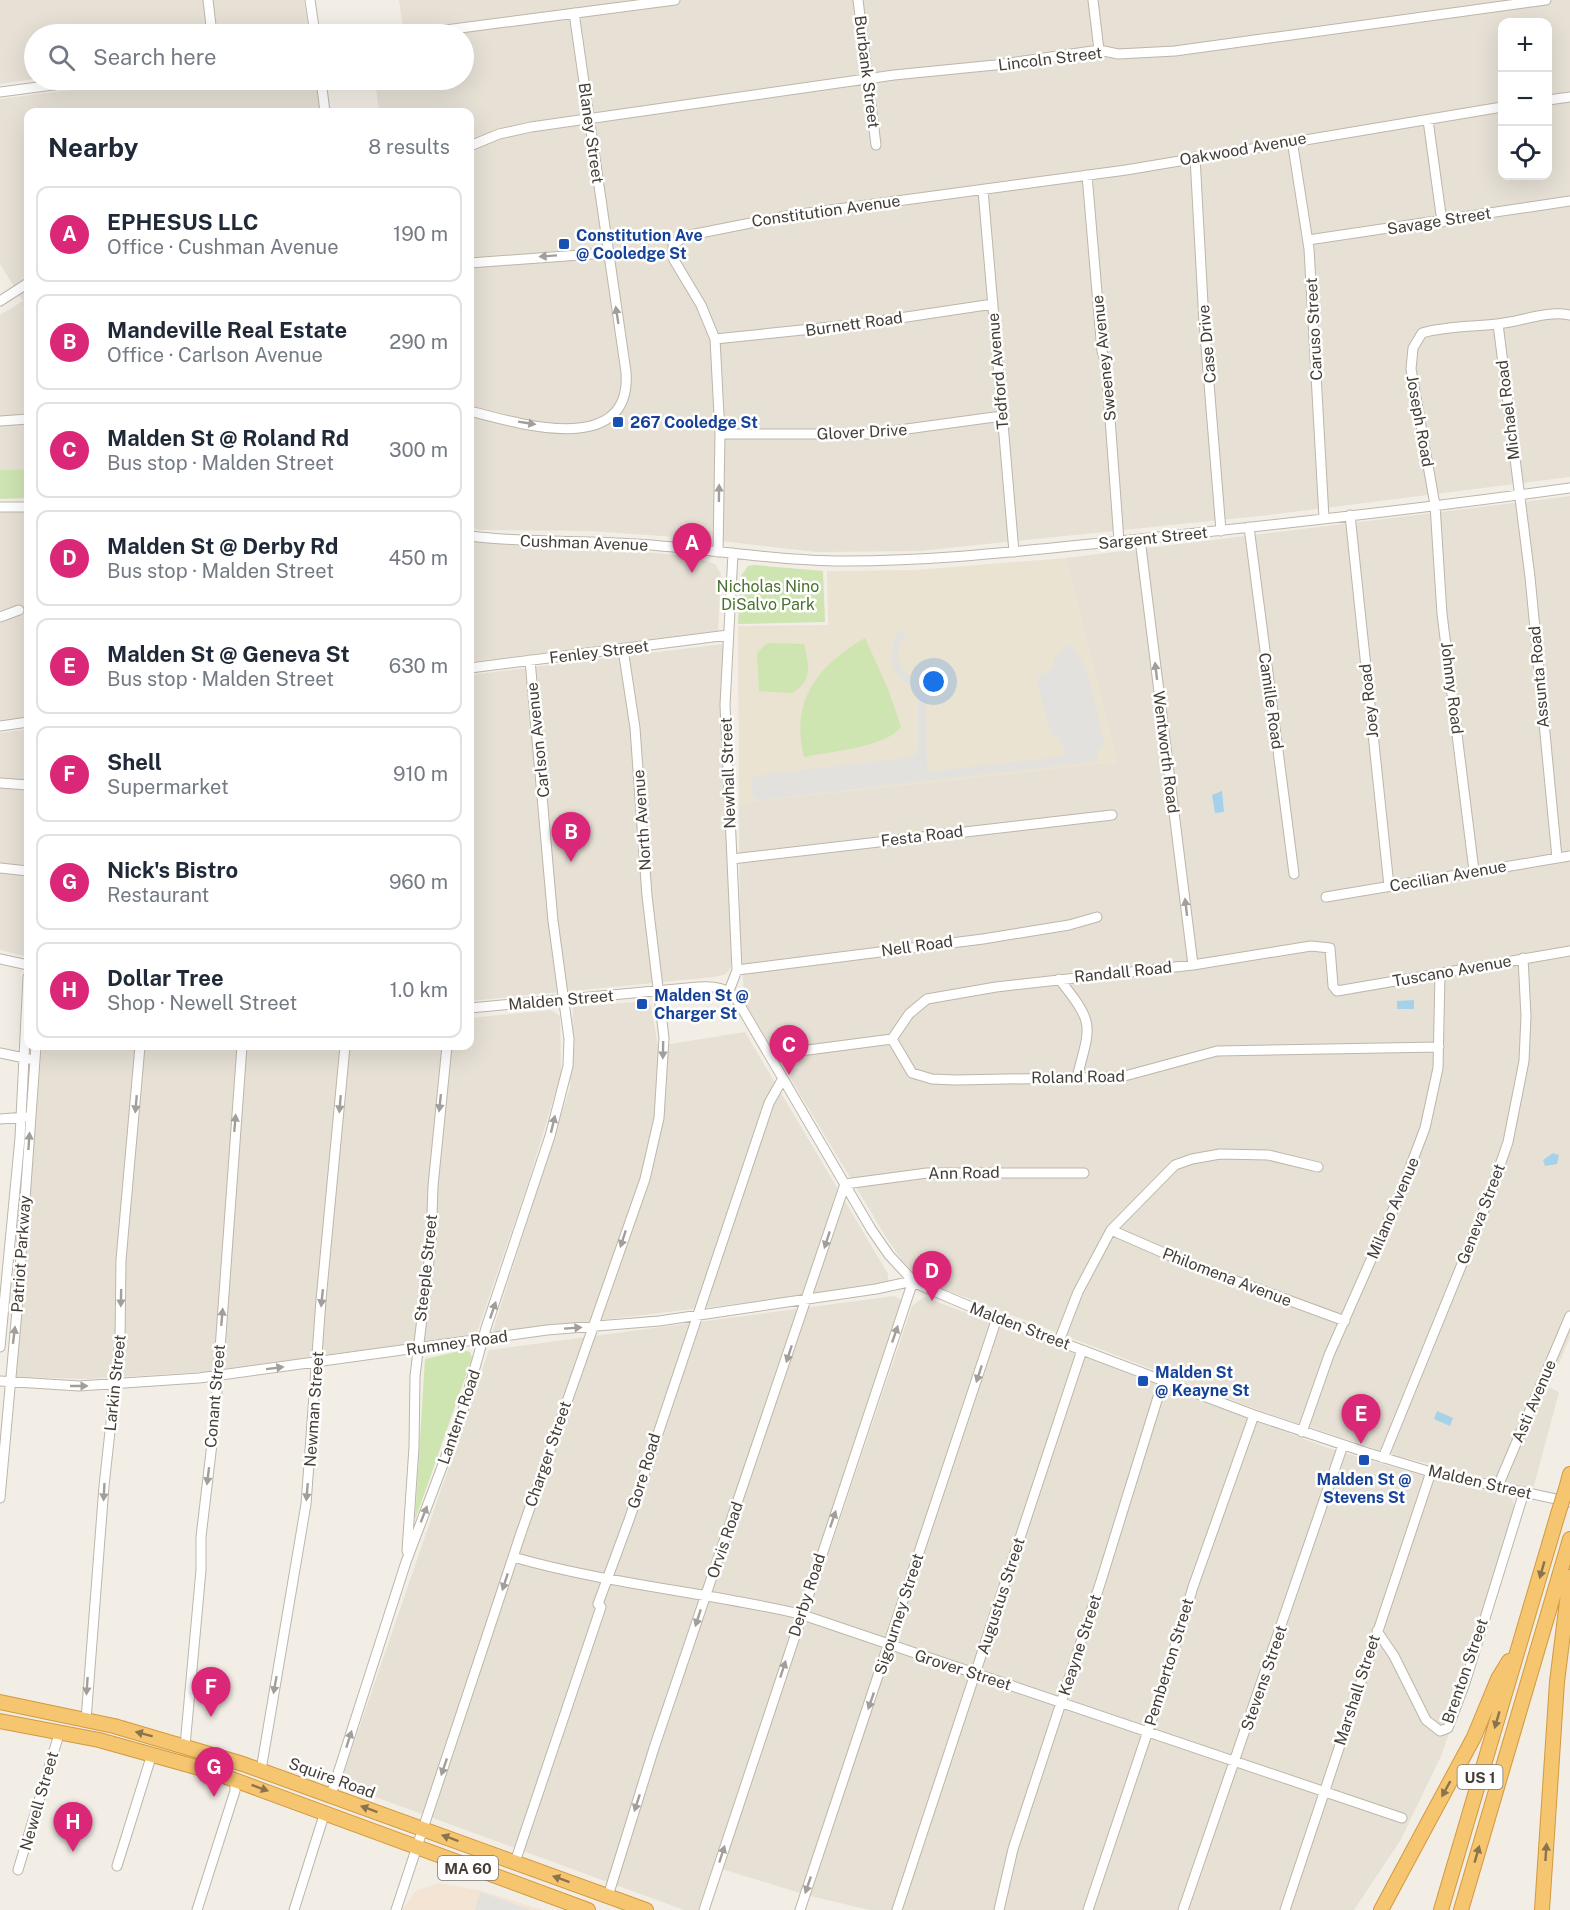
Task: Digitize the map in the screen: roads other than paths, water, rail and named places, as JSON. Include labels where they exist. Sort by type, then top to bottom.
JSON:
[{"type":"highway","name":"US 1","points":[[1440,1910],[1558,1514],[1568,1496],[1570,1474]]},
{"type":"highway","name":"US 1","points":[[1461,1910],[1570,1539]]},
{"type":"highway","points":[[1542,1910],[1557,1682],[1570,1577]]},
{"type":"highway","points":[[1381,1910],[1471,1744],[1498,1679],[1520,1644]]},
{"type":"highway","name":"Squire Road","points":[[0,1702],[86,1720],[185,1746],[261,1770],[646,1910]]},
{"type":"highway","name":"Squire Road","points":[[0,1721],[60,1731],[152,1754],[235,1779],[416,1849],[588,1910]]},
{"type":"street","points":[[208,0],[211,24]]},
{"type":"street","points":[[310,0],[314,24]]},
{"type":"street","points":[[474,26],[675,0]]},
{"type":"street","name":"Burbank Street","points":[[858,0],[876,145]]},
{"type":"street","points":[[1093,0],[1099,50]]},
{"type":"street","name":"Lincoln Street","points":[[474,144],[499,134],[590,118],[867,79],[1099,50],[1118,54],[1175,51],[1546,0]]},
{"type":"street","name":"Blaney Street","points":[[474,412],[536,424],[576,428],[597,426],[615,413],[624,400],[627,384],[574,13]]},
{"type":"street","points":[[0,92],[24,89]]},
{"type":"street","points":[[322,90],[324,108]]},
{"type":"street","points":[[1552,99],[1570,97]]},
{"type":"street","name":"Oakwood Avenue","points":[[983,190],[1498,108]]},
{"type":"street","points":[[1428,120],[1443,222]]},
{"type":"street","name":"Caruso Street","points":[[1292,140],[1308,240],[1324,518]]},
{"type":"street","name":"Case Drive","points":[[1195,157],[1204,322],[1221,531]]},
{"type":"street","name":"Sweeney Avenue","points":[[1087,175],[1102,351],[1106,364],[1119,541]]},
{"type":"street","name":"Constitution Avenue","points":[[715,339],[701,305],[674,260],[674,245],[685,236],[748,222],[983,190]]},
{"type":"street","name":"Tedford Avenue","points":[[983,190],[1014,552]]},
{"type":"street","name":"Savage Street","points":[[1308,240],[1443,222],[1570,201]]},
{"type":"street","points":[[474,263],[607,253]]},
{"type":"street","points":[[0,301],[24,286]]},
{"type":"street","name":"Burnett Road","points":[[715,339],[852,325],[993,304]]},
{"type":"street","points":[[1498,324],[1556,312],[1570,315]]},
{"type":"street","name":"Joseph Road","points":[[1435,505],[1411,369],[1413,348],[1422,333],[1454,326],[1498,324]]},
{"type":"street","name":"Michael Road","points":[[1498,324],[1518,496]]},
{"type":"street","points":[[715,339],[720,434],[718,552]]},
{"type":"street","name":"Glover Drive","points":[[720,434],[870,434],[1002,416]]},
{"type":"street","points":[[0,421],[24,419]]},
{"type":"street","name":"Sargent Street","points":[[734,554],[837,561],[1014,552],[1221,531],[1570,489]]},
{"type":"street","name":"Assunta Road","points":[[1518,496],[1530,576],[1557,858]]},
{"type":"street","name":"Johnny Road","points":[[1435,505],[1443,614],[1474,871]]},
{"type":"street","points":[[0,507],[24,507]]},
{"type":"street","name":"Joey Road","points":[[1350,515],[1389,886]]},
{"type":"street","name":"Camille Road","points":[[1249,527],[1294,873]]},
{"type":"street","name":"Cushman Avenue","points":[[474,536],[635,544],[734,554]]},
{"type":"street","name":"Wentworth Road","points":[[1140,539],[1193,965]]},
{"type":"street","name":"Newhall Street","points":[[729,991],[737,970],[725,705],[734,554]]},
{"type":"street","points":[[0,617],[19,610]]},
{"type":"street","name":"Fenley Street","points":[[474,667],[728,635]]},
{"type":"street","name":"North Avenue","points":[[623,649],[635,728],[647,896],[658,992]]},
{"type":"street","name":"Carlson Avenue","points":[[530,660],[553,921],[563,999]]},
{"type":"street","points":[[0,726],[24,723]]},
{"type":"street","points":[[0,783],[24,785]]},
{"type":"street","name":"Festa Road","points":[[732,859],[1112,815]]},
{"type":"street","name":"Cecilian Avenue","points":[[1326,897],[1570,856]]},
{"type":"street","points":[[0,868],[24,871]]},
{"type":"street","name":"Nell Road","points":[[737,970],[983,939],[1069,925],[1097,917]]},
{"type":"street","name":"Randall Road","points":[[892,1039],[909,1014],[927,999],[1059,979],[1193,965],[1323,945],[1331,950],[1335,990]]},
{"type":"street","name":"Tuscano Avenue","points":[[1335,990],[1570,951]]},
{"type":"street","name":"Geneva Street","points":[[1383,1458],[1488,1200],[1508,1142],[1524,1060],[1526,1016],[1523,958]]},
{"type":"street","points":[[0,959],[24,964]]},
{"type":"street","name":"Milano Avenue","points":[[1302,1432],[1329,1355],[1421,1138],[1434,1090],[1439,1047],[1440,973]]},
{"type":"street","points":[[1059,979],[1080,1005],[1089,1025],[1077,1077]]},
{"type":"street","name":"Malden Street","points":[[474,1008],[709,987],[729,991],[770,1055],[782,1080],[888,1254],[913,1281],[997,1318],[1302,1432],[1431,1472],[1524,1492],[1568,1496]]},
{"type":"street","name":"Charger Street","points":[[396,1910],[513,1557],[645,1179],[659,1118],[664,1038],[658,992]]},
{"type":"street","name":"Lantern Road","points":[[332,1795],[406,1562],[462,1414],[483,1340],[550,1136],[568,1066],[569,1039],[563,999]]},
{"type":"street","points":[[770,1055],[892,1039]]},
{"type":"street","name":"Roland Road","points":[[892,1039],[912,1073],[932,1079],[1133,1076],[1217,1051],[1439,1047]]},
{"type":"street","name":"Patriot Parkway","points":[[0,1496],[4,1382],[17,1311],[29,1050]]},
{"type":"street","name":"Patriot Parkway","points":[[29,1059],[34,1050]]},
{"type":"street","name":"Larkin Street","points":[[86,1720],[93,1606],[120,1340],[121,1260],[140,1050]]},
{"type":"street","name":"Conant Street","points":[[185,1746],[201,1570],[201,1537],[217,1376],[242,1050]]},
{"type":"street","name":"Newman Street","points":[[261,1770],[306,1504],[345,1050]]},
{"type":"street","name":"Steeple Street","points":[[406,1562],[418,1349],[431,1244],[432,1186],[447,1050]]},
{"type":"street","points":[[0,1053],[29,1059]]},
{"type":"street","name":"Gore Road","points":[[515,1862],[601,1607],[598,1604],[769,1103],[782,1080]]},
{"type":"street","points":[[0,1119],[26,1117]]},
{"type":"street","name":"Patriot Parkway","points":[[0,1347],[26,1117]]},
{"type":"street","points":[[1059,1341],[1078,1292],[1111,1230],[1175,1166],[1192,1159],[1220,1154],[1268,1155],[1318,1167]]},
{"type":"street","name":"Ann Road","points":[[845,1184],[927,1173],[1084,1173]]},
{"type":"street","name":"Orvis Road","points":[[608,1896],[706,1594],[845,1184]]},
{"type":"street","name":"Philomena Avenue","points":[[1111,1230],[1186,1263],[1345,1321]]},
{"type":"street","name":"Rumney Road","points":[[4,1382],[79,1386],[217,1376],[547,1330],[697,1315],[876,1289],[913,1281]]},
{"type":"street","name":"Derby Road","points":[[704,1910],[800,1614],[913,1281]]},
{"type":"street","name":"Asti Avenue","points":[[1498,1486],[1570,1316]]},
{"type":"street","name":"Sigourney Street","points":[[800,1910],[997,1318]]},
{"type":"street","name":"Augustus Street","points":[[897,1910],[1082,1350]]},
{"type":"street","name":"Keayne Street","points":[[999,1910],[1013,1849],[1163,1381]]},
{"type":"street","name":"Pemberton Street","points":[[1088,1910],[1198,1572],[1254,1415]]},
{"type":"street","name":"Stevens Street","points":[[1184,1910],[1342,1445]]},
{"type":"street","name":"Marshall Street","points":[[1285,1910],[1431,1472]]},
{"type":"street","name":"Brenton Street","points":[[1377,1631],[1394,1656],[1431,1726],[1440,1731],[1448,1728],[1465,1683],[1524,1492]]},
{"type":"street","name":"Grover Street","points":[[513,1557],[607,1579],[706,1594],[800,1614],[1402,1818]]},
{"type":"street","name":"Newell Street","points":[[18,1870],[60,1731]]},
{"type":"street","points":[[117,1866],[152,1754]]},
{"type":"street","points":[[197,1910],[235,1791],[235,1779]]},
{"type":"street","points":[[294,1910],[325,1812]]},
{"type":"water","points":[[1222,791],[1224,812],[1215,813],[1212,795]]},
{"type":"water","points":[[1414,1000],[1414,1009],[1397,1009],[1397,1001]]},
{"type":"water","points":[[1553,1153],[1559,1155],[1557,1164],[1545,1166],[1543,1160]]},
{"type":"water","points":[[1437,1411],[1453,1418],[1450,1426],[1434,1419]]},
{"type":"place","name":"Constitution Ave @ Cooledge St","points":[[564,244]]},
{"type":"place","name":"267 Cooledge St","points":[[618,422]]},
{"type":"place","name":"EPHESUS LLC","points":[[692,573]]},
{"type":"place","name":"Mandeville Real Estate","points":[[571,862]]},
{"type":"place","name":"Malden St @ Charger St","points":[[642,1004]]},
{"type":"place","name":"Malden St @ Roland Rd","points":[[789,1075]]},
{"type":"place","name":"Malden St @ Derby Rd","points":[[932,1301]]},
{"type":"place","name":"Malden St @ Keayne St","points":[[1143,1381]]},
{"type":"place","name":"Malden St @ Geneva St","points":[[1361,1444]]},
{"type":"place","name":"Malden St @ Stevens St","points":[[1364,1460]]},
{"type":"place","name":"Shell","points":[[211,1717]]},
{"type":"place","name":"Nick's Bistro","points":[[214,1797]]},
{"type":"place","name":"Dollar Tree","points":[[73,1852]]},
{"type":"park label","name":"Nicholas Nino DiSalvo Park","points":[[768,595]]}]
